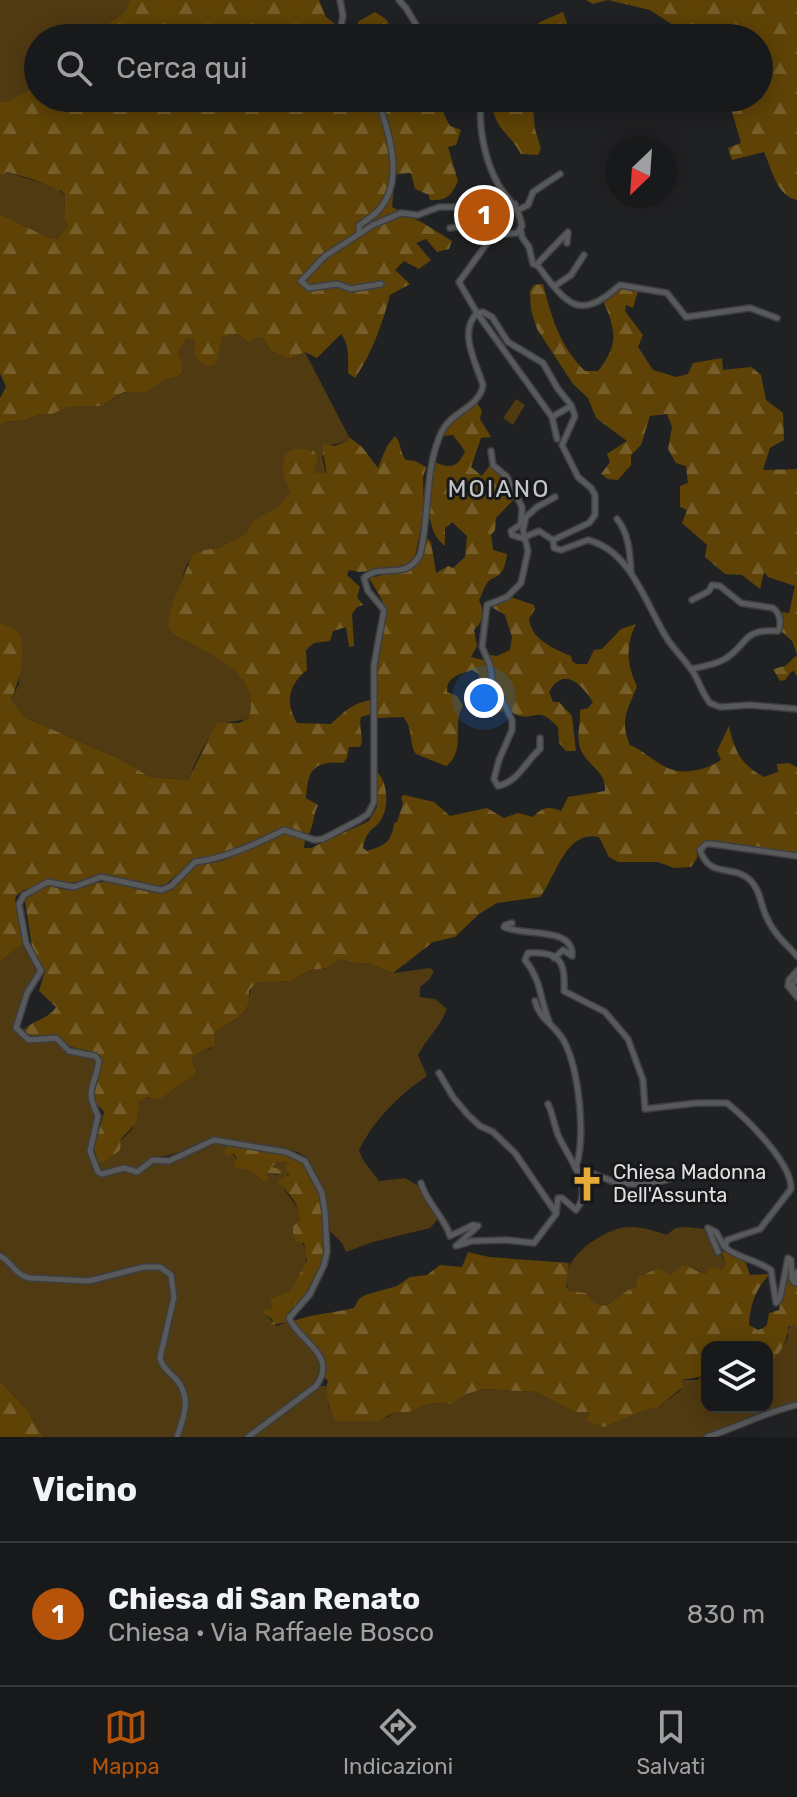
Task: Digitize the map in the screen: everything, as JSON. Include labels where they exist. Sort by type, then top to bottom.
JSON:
[{"type":"street","points":[[340,0],[341,24]]},
{"type":"street","points":[[399,0],[416,24]]},
{"type":"street","points":[[359,233],[359,226],[380,210],[390,190],[392,140],[382,112]]},
{"type":"street","points":[[481,112],[490,165],[498,185],[516,207],[531,261],[572,303],[584,307],[600,302],[620,285],[667,293],[686,317],[750,308],[777,318]]},
{"type":"street","points":[[450,228],[470,225],[472,205],[477,198],[498,196],[509,207],[528,205],[533,192],[560,174]]},
{"type":"street","points":[[381,284],[351,289],[337,284],[309,288],[301,281],[325,256],[359,233],[401,213],[418,215],[439,207],[456,209],[472,205]]},
{"type":"street","points":[[521,231],[494,237],[460,277],[461,286],[552,417],[557,439]]},
{"type":"street","points":[[537,264],[568,232],[567,243]]},
{"type":"street","points":[[555,286],[571,275],[584,255]]},
{"type":"street","points":[[248,1437],[316,1386],[322,1374],[319,1353],[289,1318],[306,1300],[326,1259],[325,1212],[317,1182],[310,1168],[298,1156],[222,1140],[206,1142],[169,1161],[153,1160],[137,1172],[124,1168],[98,1172],[90,1147],[98,1116],[90,1092],[99,1061],[95,1056],[69,1051],[56,1038],[29,1040],[16,1028],[27,993],[41,971],[26,943],[19,904],[24,895],[48,882],[74,887],[101,877],[161,890],[171,886],[195,862],[224,857],[284,830],[315,840],[323,839],[368,814],[374,802],[374,665],[384,610],[368,591],[364,578],[372,571],[398,571],[411,567],[420,555],[437,443],[447,422],[466,409],[482,391],[468,333],[470,322],[477,313],[483,312],[492,317],[508,342],[543,363],[575,416],[562,445],[578,477],[595,495],[595,515],[589,523],[553,540]]},
{"type":"street","points":[[552,417],[571,406]]},
{"type":"street","points":[[491,451],[493,465],[507,477],[522,507],[521,524],[511,531],[512,535],[525,538],[539,531],[553,540]]},
{"type":"street","points":[[540,738],[540,749],[527,764],[510,782],[498,786],[494,779],[512,730],[512,720],[492,680],[490,665],[482,647],[483,623],[487,617],[487,605],[507,597],[521,583],[527,559],[526,517],[555,497]]},
{"type":"street","points":[[617,519],[627,538],[631,573]]},
{"type":"street","points":[[553,540],[554,548],[561,550],[584,540],[593,541],[609,550],[631,573],[667,638],[691,669],[704,696],[713,704],[797,709]]},
{"type":"street","points":[[691,669],[725,659],[755,632],[778,631],[780,623],[778,613],[773,608],[741,603],[718,585],[712,585],[709,591],[692,600]]},
{"type":"street","points":[[797,856],[712,844],[706,844],[700,850],[714,869],[735,872],[752,882],[776,936],[797,956]]},
{"type":"street","points":[[512,923],[504,927],[530,934],[551,934],[568,940],[572,956],[563,950],[554,958]]},
{"type":"street","points":[[576,1167],[580,1134],[575,1079],[568,1051],[549,1021],[540,1000],[535,973],[524,958],[528,953],[554,958],[565,967],[564,991],[605,1012],[628,1039],[643,1080],[645,1109],[727,1103],[752,1126],[784,1165],[792,1186],[786,1197],[760,1229],[727,1240],[725,1247]]},
{"type":"street","points":[[797,971],[788,983],[790,991],[797,994]]},
{"type":"street","points":[[797,979],[792,985],[797,994]]},
{"type":"street","points":[[535,1001],[538,1013],[549,1021]]},
{"type":"street","points":[[439,1073],[468,1115],[493,1132],[515,1153],[556,1214]]},
{"type":"street","points":[[421,1183],[431,1206],[449,1227],[450,1236],[473,1225],[478,1226],[477,1230],[457,1243],[458,1247],[472,1241],[507,1240],[532,1244],[556,1214],[558,1198],[574,1210],[579,1208],[582,1187],[548,1104]]},
{"type":"street","points":[[576,1167],[582,1167],[600,1179],[617,1183],[647,1185],[670,1179]]},
{"type":"street","points":[[718,1252],[708,1228],[716,1232],[731,1253],[757,1261],[771,1270],[776,1303],[780,1298],[788,1258],[795,1283],[797,1272]]},
{"type":"street","points":[[0,1256],[20,1276],[30,1278],[89,1281],[144,1267],[160,1267],[171,1275],[174,1297],[160,1358],[185,1397],[185,1415],[177,1437]]},
{"type":"street","points":[[707,1437],[733,1429],[755,1417],[797,1405]]},
{"type":"shaded area","points":[[0,0],[129,0],[126,11],[108,24],[24,24],[24,94],[5,104],[0,101]]},
{"type":"shaded area","points":[[7,172],[57,188],[65,195],[64,216],[68,226],[58,239],[47,237],[0,214],[0,176]]},
{"type":"shaded area","points":[[237,334],[249,343],[257,336],[262,338],[271,351],[290,359],[305,352],[349,437],[348,441],[331,445],[322,457],[326,474],[315,474],[316,457],[310,451],[299,449],[291,491],[286,500],[269,514],[253,521],[245,534],[221,547],[200,551],[187,564],[167,626],[175,635],[236,672],[249,691],[249,718],[218,728],[203,749],[188,780],[150,777],[120,759],[26,718],[11,700],[19,684],[16,631],[0,623],[0,426],[5,422],[27,420],[68,407],[102,406],[125,392],[146,393],[165,380],[179,376],[183,366],[178,351],[187,338],[195,340],[217,362],[222,337]]},
{"type":"shaded area","points":[[516,399],[525,405],[513,425],[503,418]]},
{"type":"shaded area","points":[[23,944],[38,974],[24,992],[13,1028],[26,1041],[55,1041],[68,1053],[94,1058],[96,1062],[89,1095],[96,1116],[88,1151],[97,1174],[102,1176],[124,1171],[138,1174],[154,1162],[169,1164],[215,1142],[233,1144],[232,1153],[242,1166],[263,1182],[266,1173],[280,1175],[271,1168],[277,1162],[293,1163],[282,1186],[301,1213],[306,1263],[289,1292],[270,1298],[272,1310],[264,1309],[264,1314],[277,1326],[287,1322],[307,1342],[316,1355],[319,1369],[315,1381],[306,1392],[245,1437],[179,1437],[188,1400],[184,1386],[163,1358],[174,1315],[176,1284],[171,1273],[161,1265],[145,1264],[94,1277],[30,1276],[0,1253],[0,961]]},
{"type":"shaded area","points":[[340,959],[356,964],[367,963],[393,973],[430,968],[434,971],[420,987],[420,997],[435,999],[447,1009],[418,1055],[427,1076],[388,1109],[359,1150],[379,1181],[405,1178],[427,1191],[432,1206],[450,1226],[446,1227],[438,1219],[430,1228],[346,1252],[330,1231],[322,1185],[306,1157],[298,1152],[217,1137],[170,1155],[152,1157],[137,1169],[114,1167],[103,1172],[97,1168],[98,1162],[133,1128],[139,1101],[168,1094],[191,1075],[196,1069],[192,1060],[194,1054],[211,1048],[213,1033],[243,1014],[256,983],[291,981],[310,970],[327,968]]},
{"type":"shaded area","points":[[629,1227],[667,1235],[675,1228],[705,1229],[726,1264],[721,1270],[706,1274],[688,1269],[671,1275],[662,1270],[602,1306],[569,1291],[566,1281],[572,1261],[598,1238]]},
{"type":"shaded area","points":[[0,1258],[19,1277],[30,1280],[90,1283],[144,1269],[160,1269],[169,1276],[172,1297],[158,1358],[178,1387],[183,1401],[175,1437],[43,1437],[28,1411],[0,1381]]},
{"type":"shaded area","points":[[797,1324],[797,1401],[773,1410],[773,1363],[788,1338],[787,1330]]},
{"type":"shaded area","points":[[701,1377],[701,1413],[765,1413],[701,1437],[251,1437],[319,1386],[326,1386],[329,1407],[338,1421],[388,1417],[395,1412],[409,1412],[430,1403],[451,1404],[483,1389],[536,1392],[575,1412],[589,1412],[590,1415],[584,1419],[586,1421],[604,1427],[657,1408],[681,1390],[681,1380],[697,1380]]},
{"type":"green space","points":[[129,0],[319,0],[326,17],[334,24],[108,24],[126,11]]},
{"type":"green space","points":[[586,0],[608,0],[593,4]]},
{"type":"green space","points":[[608,0],[797,0],[797,200],[790,198],[780,188],[764,152],[732,160],[728,148],[741,143],[732,112],[773,112],[773,24],[672,24],[650,10]]},
{"type":"green space","points":[[375,12],[389,24],[357,24]]},
{"type":"green space","points":[[563,12],[567,23],[537,24]]},
{"type":"green space","points":[[24,93],[24,112],[444,112],[450,126],[461,130],[456,145],[448,147],[458,181],[448,196],[430,200],[429,195],[415,189],[411,173],[395,174],[392,207],[452,241],[449,249],[437,252],[426,239],[416,243],[431,260],[419,269],[404,261],[395,270],[410,284],[390,295],[376,338],[355,378],[348,373],[347,347],[341,334],[317,358],[305,352],[290,359],[271,351],[262,338],[257,337],[249,343],[237,334],[222,337],[217,363],[207,367],[195,356],[195,340],[187,338],[178,351],[183,366],[179,376],[165,380],[146,393],[124,392],[102,406],[68,407],[52,414],[5,422],[0,426],[0,398],[6,387],[0,373],[0,214],[47,237],[58,239],[68,226],[64,217],[65,195],[62,191],[7,172],[0,176],[0,101],[5,103]]},
{"type":"green space","points":[[494,112],[533,112],[541,149],[538,155],[521,154]]},
{"type":"green space","points":[[543,284],[563,341],[585,371],[598,371],[609,353],[613,330],[604,302],[622,287],[638,291],[633,308],[626,305],[625,311],[643,335],[638,347],[653,370],[676,377],[688,374],[693,363],[722,358],[723,370],[751,367],[761,375],[766,400],[783,413],[784,440],[770,448],[763,470],[797,469],[797,654],[792,641],[782,632],[780,612],[789,613],[795,586],[768,577],[764,572],[760,589],[742,575],[725,574],[705,557],[707,545],[682,523],[687,510],[680,507],[680,486],[688,483],[686,466],[676,463],[668,449],[672,427],[667,414],[650,416],[641,445],[631,455],[631,465],[618,480],[601,474],[610,462],[607,454],[627,441],[596,418],[588,398],[573,384],[537,329],[531,310],[530,291],[534,285]]},
{"type":"green space","points":[[477,403],[482,411],[480,419],[491,437],[481,438],[471,467],[482,476],[490,465],[503,473],[516,497],[496,518],[495,530],[491,535],[493,550],[507,554],[503,570],[488,582],[479,600],[482,616],[474,630],[477,646],[471,657],[483,660],[510,650],[512,637],[505,615],[493,608],[496,603],[511,597],[534,605],[529,619],[534,633],[545,643],[571,656],[576,664],[587,664],[594,650],[602,649],[621,629],[636,624],[629,655],[637,686],[625,722],[630,745],[670,769],[696,770],[721,760],[717,751],[729,726],[740,756],[764,777],[778,772],[777,764],[789,763],[797,767],[797,853],[710,840],[697,848],[697,858],[691,867],[674,868],[658,862],[618,862],[609,857],[599,837],[587,837],[570,848],[540,897],[497,903],[479,914],[455,937],[433,942],[393,973],[367,963],[356,964],[340,959],[327,968],[310,970],[291,981],[256,983],[249,991],[244,1012],[214,1033],[215,1045],[194,1055],[194,1075],[159,1100],[149,1097],[139,1101],[136,1123],[121,1139],[120,1150],[106,1161],[98,1162],[94,1149],[104,1112],[93,1100],[102,1060],[92,1052],[72,1047],[57,1038],[30,1036],[23,1031],[56,1007],[39,991],[45,971],[32,947],[25,901],[37,888],[48,886],[74,890],[104,882],[149,892],[165,892],[197,865],[221,861],[285,833],[305,840],[304,848],[311,848],[369,821],[377,807],[377,772],[385,786],[386,805],[381,820],[365,841],[363,848],[367,851],[383,845],[389,838],[404,795],[434,802],[450,816],[487,808],[504,818],[518,813],[533,817],[546,808],[561,811],[568,797],[605,791],[603,778],[583,754],[579,743],[580,710],[588,708],[593,702],[584,689],[572,680],[561,680],[549,692],[553,702],[559,702],[572,716],[576,751],[566,751],[559,743],[558,727],[542,715],[519,716],[507,709],[492,715],[484,713],[479,674],[472,670],[455,677],[447,687],[447,692],[457,696],[463,706],[458,722],[456,753],[446,766],[416,754],[409,726],[403,717],[377,718],[377,660],[386,612],[369,578],[414,568],[424,552],[426,537],[431,542],[436,573],[448,566],[453,568],[465,557],[467,536],[452,522],[445,528],[445,546],[437,538],[430,518],[430,495],[435,462],[454,465],[465,451],[453,435],[442,436],[454,419]]},
{"type":"green space","points":[[395,436],[406,460],[426,467],[423,478],[424,514],[415,556],[396,568],[360,572],[349,570],[347,575],[360,587],[357,597],[363,605],[352,614],[354,646],[349,647],[346,627],[333,631],[330,641],[314,643],[306,650],[307,670],[290,695],[297,723],[331,724],[349,708],[372,700],[371,714],[361,717],[360,747],[349,747],[343,763],[322,764],[310,774],[306,798],[318,805],[309,834],[281,828],[220,856],[194,860],[166,884],[159,886],[104,875],[72,883],[49,879],[16,896],[23,944],[0,961],[0,623],[15,631],[20,638],[21,666],[11,700],[26,718],[120,759],[150,777],[188,780],[217,723],[239,723],[249,718],[251,704],[244,681],[236,672],[175,635],[167,626],[173,602],[192,556],[200,551],[221,547],[245,534],[253,521],[278,507],[291,491],[283,468],[289,452],[296,449],[314,451],[317,457],[315,473],[326,474],[323,444],[334,446],[348,441],[349,437],[362,447],[378,468]]},
{"type":"green space","points":[[797,655],[797,677],[794,671],[780,681],[773,669],[785,666]]},
{"type":"green space","points":[[233,1144],[277,1151],[293,1157],[308,1168],[319,1193],[325,1238],[322,1261],[309,1289],[288,1313],[287,1322],[271,1325],[273,1320],[264,1314],[263,1309],[272,1309],[270,1298],[289,1292],[307,1261],[304,1243],[293,1237],[293,1226],[300,1221],[299,1210],[277,1181],[289,1175],[285,1166],[292,1163],[277,1162],[272,1167],[282,1170],[282,1174],[266,1173],[268,1180],[263,1182],[250,1171],[235,1168],[237,1158],[234,1154],[225,1156],[225,1149]]},
{"type":"green space","points":[[720,1250],[745,1261],[750,1275],[770,1274],[757,1291],[751,1311],[749,1325],[758,1330],[767,1325],[769,1313],[779,1310],[787,1271],[791,1285],[797,1284],[797,1324],[788,1327],[783,1347],[773,1363],[773,1341],[701,1341],[701,1376],[681,1380],[683,1387],[657,1408],[604,1427],[584,1419],[590,1415],[589,1412],[575,1412],[536,1392],[483,1389],[451,1404],[430,1403],[409,1412],[395,1412],[378,1421],[336,1421],[327,1396],[328,1381],[324,1377],[323,1354],[293,1321],[354,1308],[365,1295],[397,1286],[410,1277],[427,1275],[440,1265],[462,1267],[468,1252],[489,1257],[569,1263],[566,1286],[569,1291],[586,1293],[599,1305],[611,1303],[636,1287],[638,1277],[659,1268],[671,1275],[683,1265],[706,1274],[710,1267],[721,1270],[726,1264]]},
{"type":"green space","points":[[0,1381],[28,1411],[43,1437],[0,1437]]},
{"type":"place","name":"Chiesa di San Renato","points":[[484,215]]},
{"type":"place","name":"Chiesa Madonna Dell'Assunta","points":[[587,1184]]},
{"type":"district","name":"MOIANO","points":[[499,489]]}]
